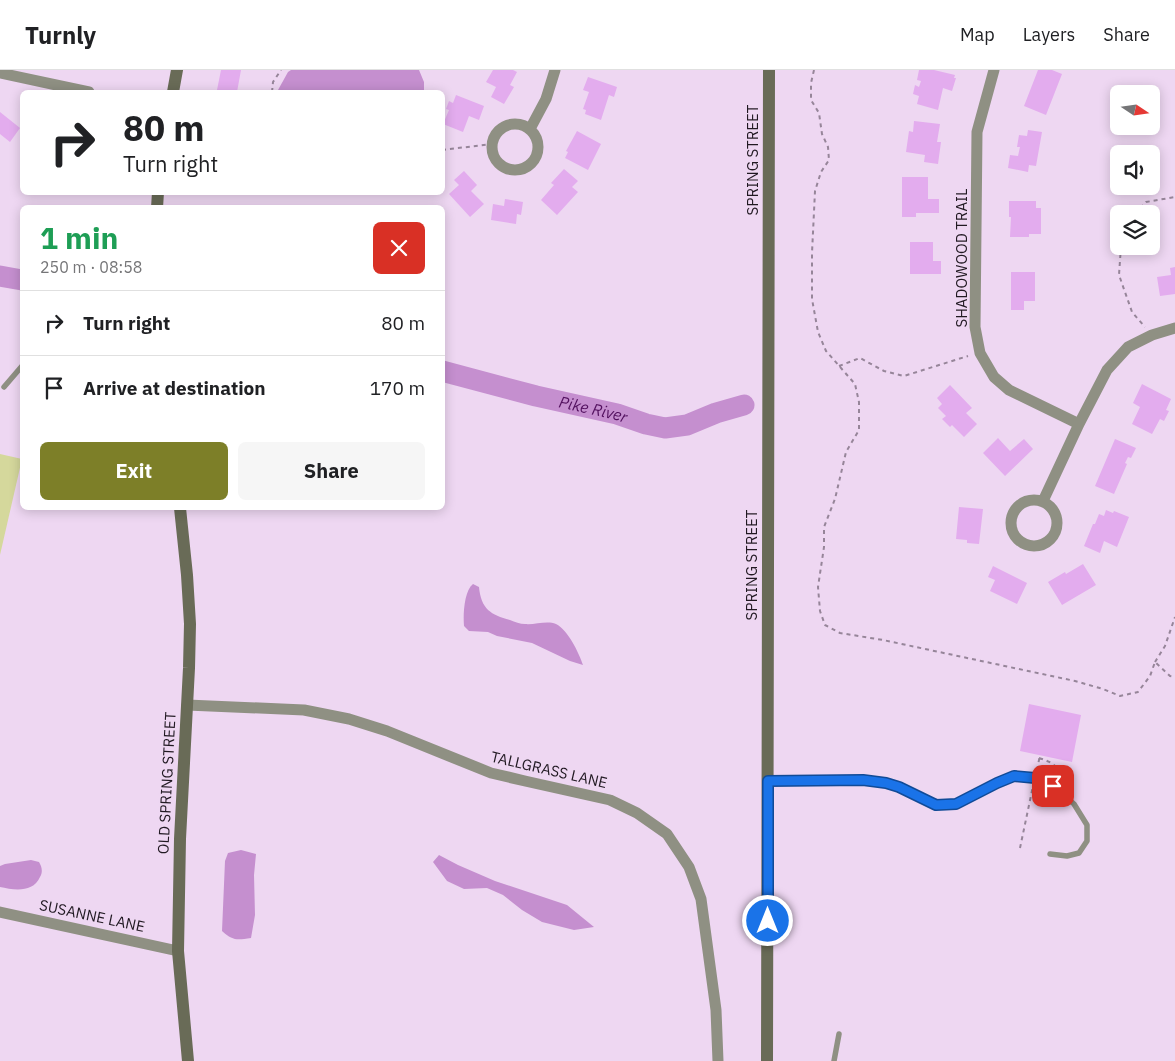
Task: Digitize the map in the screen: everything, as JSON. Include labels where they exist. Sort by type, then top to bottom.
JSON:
[{"type":"main road","points":[[173,90],[177,70]]},
{"type":"main road","name":"SPRING STREET","points":[[768,1061],[769,70]]},
{"type":"main road","name":"OLD SPRING STREET","points":[[180,510],[188,575],[190,624],[180,839],[178,951],[188,1061]]},
{"type":"street","points":[[530,129],[546,99],[556,70]]},
{"type":"street","name":"SHADOWOOD TRAIL","points":[[994,70],[977,132],[975,327],[980,353],[994,377],[1008,390],[1079,424]]},
{"type":"street","points":[[0,73],[57,89]]},
{"type":"street","points":[[517,123],[524,125],[536,135],[539,150],[531,165],[516,171],[508,170],[495,160],[492,144],[498,131],[510,124],[517,123]]},
{"type":"street","points":[[1043,501],[1107,370],[1128,347],[1152,335],[1175,328]]},
{"type":"street","points":[[1036,499],[1043,501],[1050,505],[1055,512],[1058,519],[1058,527],[1049,541],[1042,545],[1026,545],[1014,536],[1011,521],[1012,514],[1016,508],[1028,500],[1036,499]]},
{"type":"street","name":"TALLGRASS LANE","points":[[187,705],[304,710],[349,719],[387,731],[491,773],[610,800],[637,813],[667,834],[689,867],[701,899],[716,1010],[718,1061]]},
{"type":"street","name":"SUSANNE LANE","points":[[0,912],[178,951]]},
{"type":"lane","points":[[4,387],[20,368]]},
{"type":"lane","points":[[768,781],[863,780],[886,783],[899,787],[936,805],[956,804],[1014,776],[1035,778],[1053,786],[1074,804],[1087,825],[1087,841],[1079,853],[1067,856],[1050,854]]},
{"type":"lane","points":[[834,1061],[839,1034]]},
{"type":"path","points":[[272,90],[273,82],[282,70]]},
{"type":"path","points":[[814,70],[811,83],[811,100],[819,113],[822,134],[828,148],[829,160],[821,172],[815,191],[812,299],[820,338],[826,351],[855,384],[859,402],[858,430],[846,452],[835,499],[824,527],[824,547],[818,587],[820,611],[825,625],[840,633],[883,640],[1075,682],[1103,689],[1120,696],[1138,692],[1150,676],[1165,646],[1175,617]]},
{"type":"path","points":[[445,150],[492,144]]},
{"type":"path","points":[[1143,205],[1146,202],[1175,197]]},
{"type":"path","points":[[1120,255],[1119,275],[1132,312],[1152,335]]},
{"type":"path","points":[[838,366],[860,358],[884,371],[904,376],[980,353]]},
{"type":"path","points":[[1156,662],[1170,676],[1175,677]]},
{"type":"path","points":[[1020,848],[1040,757],[1057,767],[1061,775],[1061,782],[1056,789]]},
{"type":"green space","points":[[0,454],[20,459],[20,468],[0,555]]},
{"type":"shaded area","points":[[291,70],[419,70],[424,82],[424,90],[278,90]]},
{"type":"shaded area","points":[[473,584],[479,587],[482,601],[488,610],[497,616],[521,624],[549,622],[556,624],[565,631],[579,654],[583,665],[532,643],[497,636],[488,632],[469,631],[464,626],[464,610],[466,597]]},
{"type":"shaded area","points":[[241,850],[256,854],[254,875],[255,915],[251,938],[239,939],[229,937],[222,931],[225,861],[228,853]]},
{"type":"shaded area","points":[[439,855],[495,881],[567,905],[594,927],[574,930],[542,922],[522,910],[503,895],[487,888],[464,889],[447,881],[433,862]]},
{"type":"shaded area","points":[[31,860],[39,862],[42,870],[40,877],[33,886],[23,889],[0,887],[0,866]]},
{"type":"building","points":[[221,70],[241,70],[237,90],[217,90]]},
{"type":"building","points":[[493,70],[513,70],[517,72],[510,85],[514,87],[504,104],[491,97],[496,87],[486,82]]},
{"type":"building","points":[[919,70],[934,70],[955,75],[954,78],[956,78],[952,91],[943,88],[938,110],[917,104],[919,96],[913,94],[915,85],[919,87],[921,81],[917,80]]},
{"type":"building","points":[[1038,70],[1052,70],[1062,74],[1046,115],[1024,106]]},
{"type":"building","points":[[588,77],[617,87],[614,97],[609,95],[601,120],[585,114],[586,110],[583,109],[589,92],[583,90]]},
{"type":"building","points":[[456,95],[484,106],[479,120],[469,116],[463,132],[445,125],[449,110],[446,109],[449,101],[453,103]]},
{"type":"building","points":[[0,112],[20,128],[10,142],[0,134]]},
{"type":"building","points":[[914,121],[940,124],[937,142],[941,142],[938,164],[924,162],[925,155],[906,152],[909,131],[913,132]]},
{"type":"building","points":[[1028,130],[1042,132],[1036,166],[1029,165],[1028,172],[1008,168],[1010,155],[1018,156],[1020,147],[1017,147],[1019,135],[1027,136]]},
{"type":"building","points":[[577,131],[601,144],[588,170],[565,158],[568,152],[566,151]]},
{"type":"building","points":[[564,169],[578,181],[572,187],[578,192],[557,215],[541,200],[554,185],[551,183]]},
{"type":"building","points":[[464,171],[477,185],[471,191],[484,204],[470,217],[449,194],[459,185],[454,180]]},
{"type":"building","points":[[902,177],[928,177],[928,199],[939,199],[939,213],[916,213],[916,217],[902,217]]},
{"type":"building","points":[[505,199],[523,202],[521,215],[517,214],[516,224],[491,220],[493,204],[504,206]]},
{"type":"building","points":[[1009,201],[1036,201],[1036,208],[1041,208],[1041,234],[1029,234],[1029,237],[1010,237],[1011,217],[1009,217]]},
{"type":"building","points":[[910,242],[933,242],[933,261],[941,261],[941,274],[910,274]]},
{"type":"building","points":[[1175,267],[1175,294],[1160,296],[1157,277],[1171,275],[1170,268]]},
{"type":"building","points":[[1011,272],[1035,272],[1035,301],[1024,301],[1024,310],[1011,310]]},
{"type":"building","points":[[1142,384],[1171,399],[1166,410],[1169,411],[1164,421],[1160,419],[1152,434],[1132,424],[1140,407],[1133,403]]},
{"type":"building","points":[[950,385],[972,408],[966,413],[977,424],[964,437],[952,425],[950,427],[942,419],[946,416],[938,408],[942,404],[937,398]]},
{"type":"building","points":[[998,438],[1010,451],[1024,439],[1033,449],[1005,476],[983,453]]},
{"type":"building","points":[[1115,439],[1136,448],[1131,458],[1128,457],[1125,463],[1127,464],[1114,494],[1095,486]]},
{"type":"building","points":[[959,507],[983,509],[979,544],[967,543],[967,540],[956,539]]},
{"type":"building","points":[[1106,510],[1129,517],[1117,547],[1104,541],[1100,553],[1084,546],[1099,514],[1104,516]]},
{"type":"building","points":[[1083,564],[1096,585],[1062,605],[1048,582]]},
{"type":"building","points":[[993,566],[1027,583],[1017,604],[990,591],[995,580],[988,577]]},
{"type":"building","points":[[1029,704],[1081,715],[1072,762],[1020,751]]},
{"type":"waterway","name":"Pike River","points":[[0,276],[20,280]]},
{"type":"waterway","name":"Pike River","points":[[445,372],[536,396],[617,414],[665,428],[687,425],[716,413],[744,405]]},
{"type":"route","points":[[768,921],[768,781],[863,780],[886,783],[899,787],[936,805],[956,804],[1014,776],[1035,778],[1053,786]]}]
